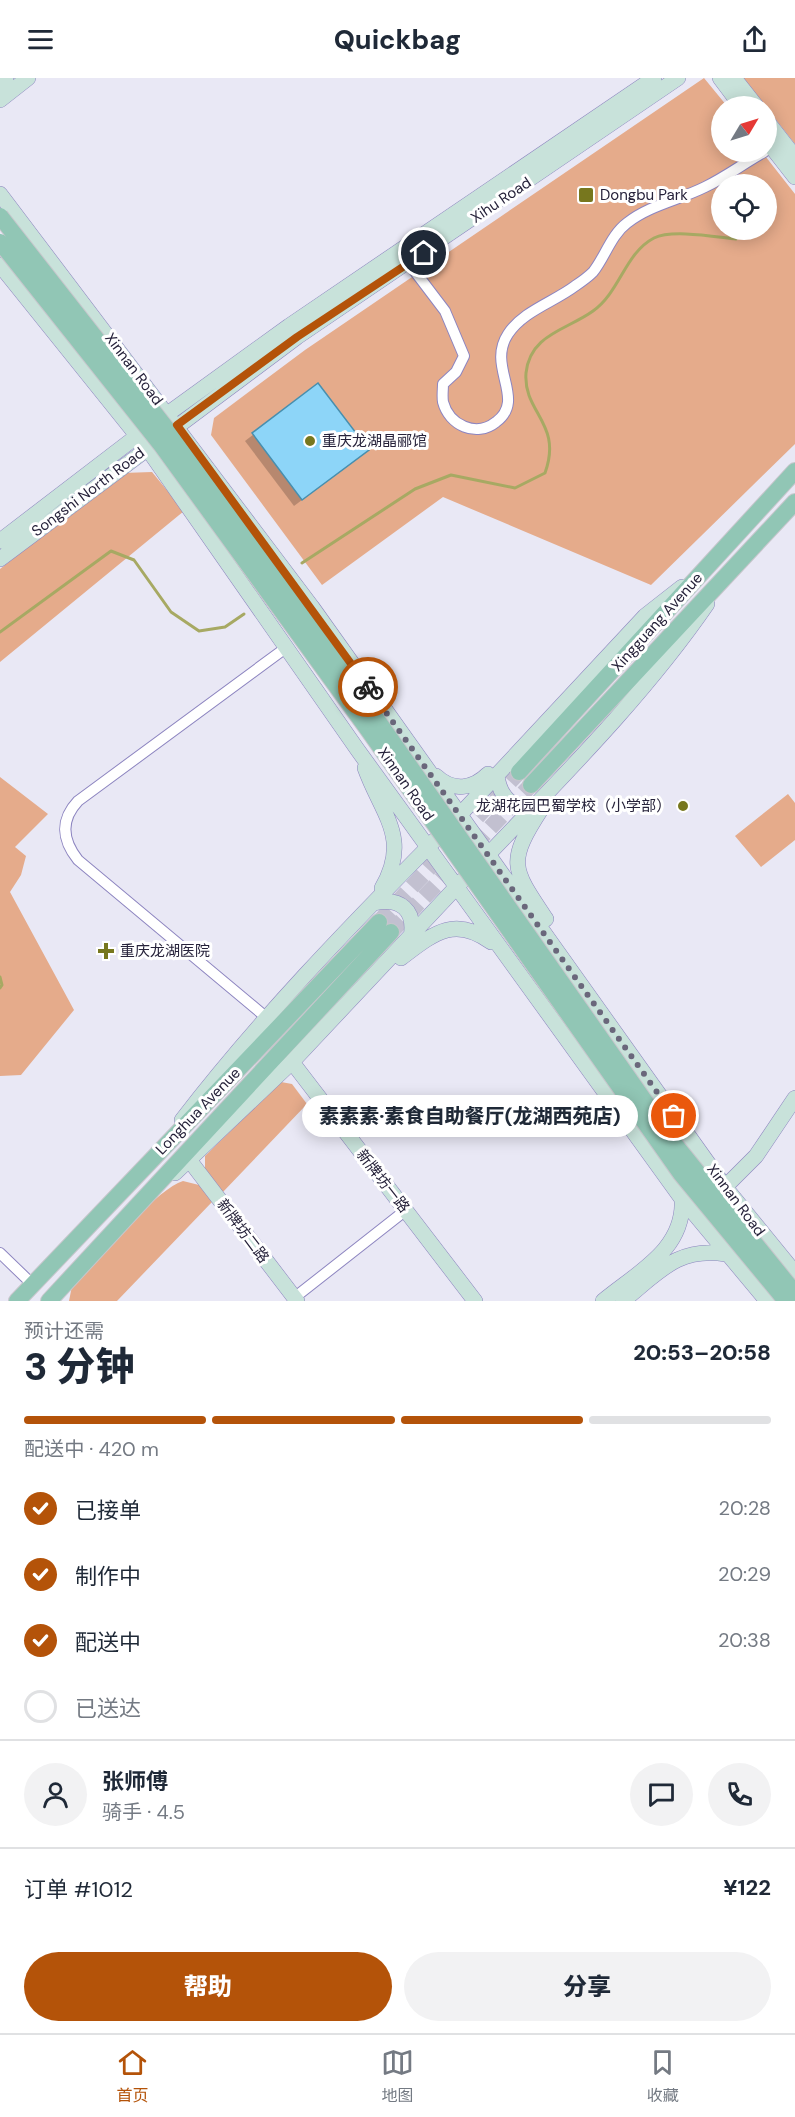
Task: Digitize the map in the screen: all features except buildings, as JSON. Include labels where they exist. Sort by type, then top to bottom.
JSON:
[{"type":"main road","name":"Xinnan Road","points":[[0,216],[181,448],[380,724],[677,1147],[795,1293]]},
{"type":"main road","name":"Xinnan Road","points":[[0,242],[162,446],[369,731],[681,1174],[786,1301]]},
{"type":"main road","name":"Xingguang Avenue","points":[[795,471],[710,564],[525,779],[724,578],[795,502]]},
{"type":"main road","name":"Longhua Avenue","points":[[17,1301],[149,1162],[385,927],[140,1201],[62,1293],[49,1301]]},
{"type":"street","points":[[0,83],[6,78]]},
{"type":"street","points":[[0,100],[28,78]]},
{"type":"street","name":"Xihu Road","points":[[173,419],[297,337],[654,78]]},
{"type":"street","name":"Xihu Road","points":[[405,257],[678,78]]},
{"type":"street","points":[[720,78],[734,96]]},
{"type":"street","points":[[734,78],[748,96]]},
{"type":"street","points":[[777,134],[795,157]]},
{"type":"street","points":[[777,158],[795,177]]},
{"type":"street","points":[[405,257],[445,311],[464,356],[456,372],[444,384],[442,400],[449,416],[463,427],[477,431],[496,423],[507,410],[511,397],[502,374],[501,351],[508,333],[526,317],[592,272],[624,225],[646,210],[706,187],[744,162]]},
{"type":"street","name":"Xinnan Road","points":[[0,194],[173,419],[305,597],[725,1188],[795,1273]]},
{"type":"street","name":"Xinnan Road","points":[[0,265],[142,442],[357,749],[682,1199],[767,1301]]},
{"type":"street","name":"Songshi North Road","points":[[0,542],[173,419]]},
{"type":"street","name":"Songshi North Road","points":[[0,560],[142,442]]},
{"type":"street","points":[[149,1162],[216,1075],[374,903],[497,776],[645,616],[710,564]]},
{"type":"street","points":[[140,1201],[190,1161],[292,1062],[562,777],[679,645],[724,578]]},
{"type":"street","points":[[267,1018],[78,860],[69,848],[65,823],[69,811],[78,801],[286,647]]},
{"type":"street","points":[[421,762],[450,786],[470,786],[479,783],[505,758],[532,738]]},
{"type":"street","points":[[357,749],[373,789],[388,816],[396,850],[389,876],[374,903]]},
{"type":"street","points":[[497,776],[499,788],[504,797],[522,808],[532,808]]},
{"type":"street","points":[[562,777],[524,835],[517,863],[520,879],[548,922],[567,966]]},
{"type":"street","points":[[374,903],[393,901],[403,905],[412,918],[411,937]]},
{"type":"street","points":[[370,981],[442,930],[465,928],[477,932],[503,951]]},
{"type":"street","name":"新牌坊一路","points":[[292,1062],[474,1301]]},
{"type":"street","points":[[725,1188],[756,1156],[795,1098]]},
{"type":"street","name":"新牌坊二路","points":[[190,1161],[295,1299]]},
{"type":"street","points":[[603,1301],[663,1252],[675,1238],[683,1217],[682,1199]]},
{"type":"street","points":[[295,1299],[406,1210]]},
{"type":"street","points":[[623,1301],[670,1262],[686,1254],[705,1251],[726,1254]]},
{"type":"street","points":[[0,1253],[32,1284]]},
{"type":"shaded area","name":"Dongbu Park","points":[[704,78],[719,96],[711,96],[711,162],[770,162],[795,194],[795,444],[651,585],[443,497],[322,585],[211,435],[214,418],[305,350]]},
{"type":"shaded area","points":[[743,78],[795,78],[795,144],[777,121],[777,96],[757,96]]},
{"type":"shaded area","points":[[152,472],[184,511],[0,662],[0,569],[123,473]]},
{"type":"shaded area","points":[[0,777],[48,814],[15,847],[26,856],[21,875],[10,892],[74,1010],[21,1075],[0,1076]]},
{"type":"shaded area","points":[[788,794],[795,803],[795,840],[761,867],[735,836]]},
{"type":"shaded area","points":[[281,1082],[292,1084],[307,1104],[222,1193],[205,1170],[205,1156]]},
{"type":"shaded area","points":[[183,1181],[199,1185],[212,1202],[117,1301],[69,1301],[72,1286],[141,1212],[171,1187]]},
{"type":"waterway","points":[[302,563],[415,489],[451,475],[515,488],[545,473],[549,442],[527,387],[526,373],[534,350],[551,334],[583,318],[602,303],[636,253],[654,238],[672,234],[711,236]]},
{"type":"waterway","points":[[0,632],[111,551],[134,560],[171,612],[199,631],[225,627],[244,614]]},
{"type":"waterway","points":[[0,977],[2,985],[0,988]]},
{"type":"tunnel","points":[[379,922],[519,772]]},
{"type":"tunnel","points":[[391,932],[531,785]]},
{"type":"way so far","points":[[368,687],[674,1116]]},
{"type":"place","name":"Dongbu Park","points":[[586,195]]},
{"type":"place","name":"重庆龙湖晶郦馆","points":[[310,441]]},
{"type":"place","name":"龙湖花园巴蜀学校（小学部）","points":[[683,806]]},
{"type":"place","name":"重庆龙湖医院","points":[[106,951]]},
{"type":"place","name":"素素素·素食自助餐厅(龙湖西苑店)","points":[[674,1116]]},
{"type":"route","points":[[368,687],[312,607],[177,425],[297,337],[424,253]]}]
